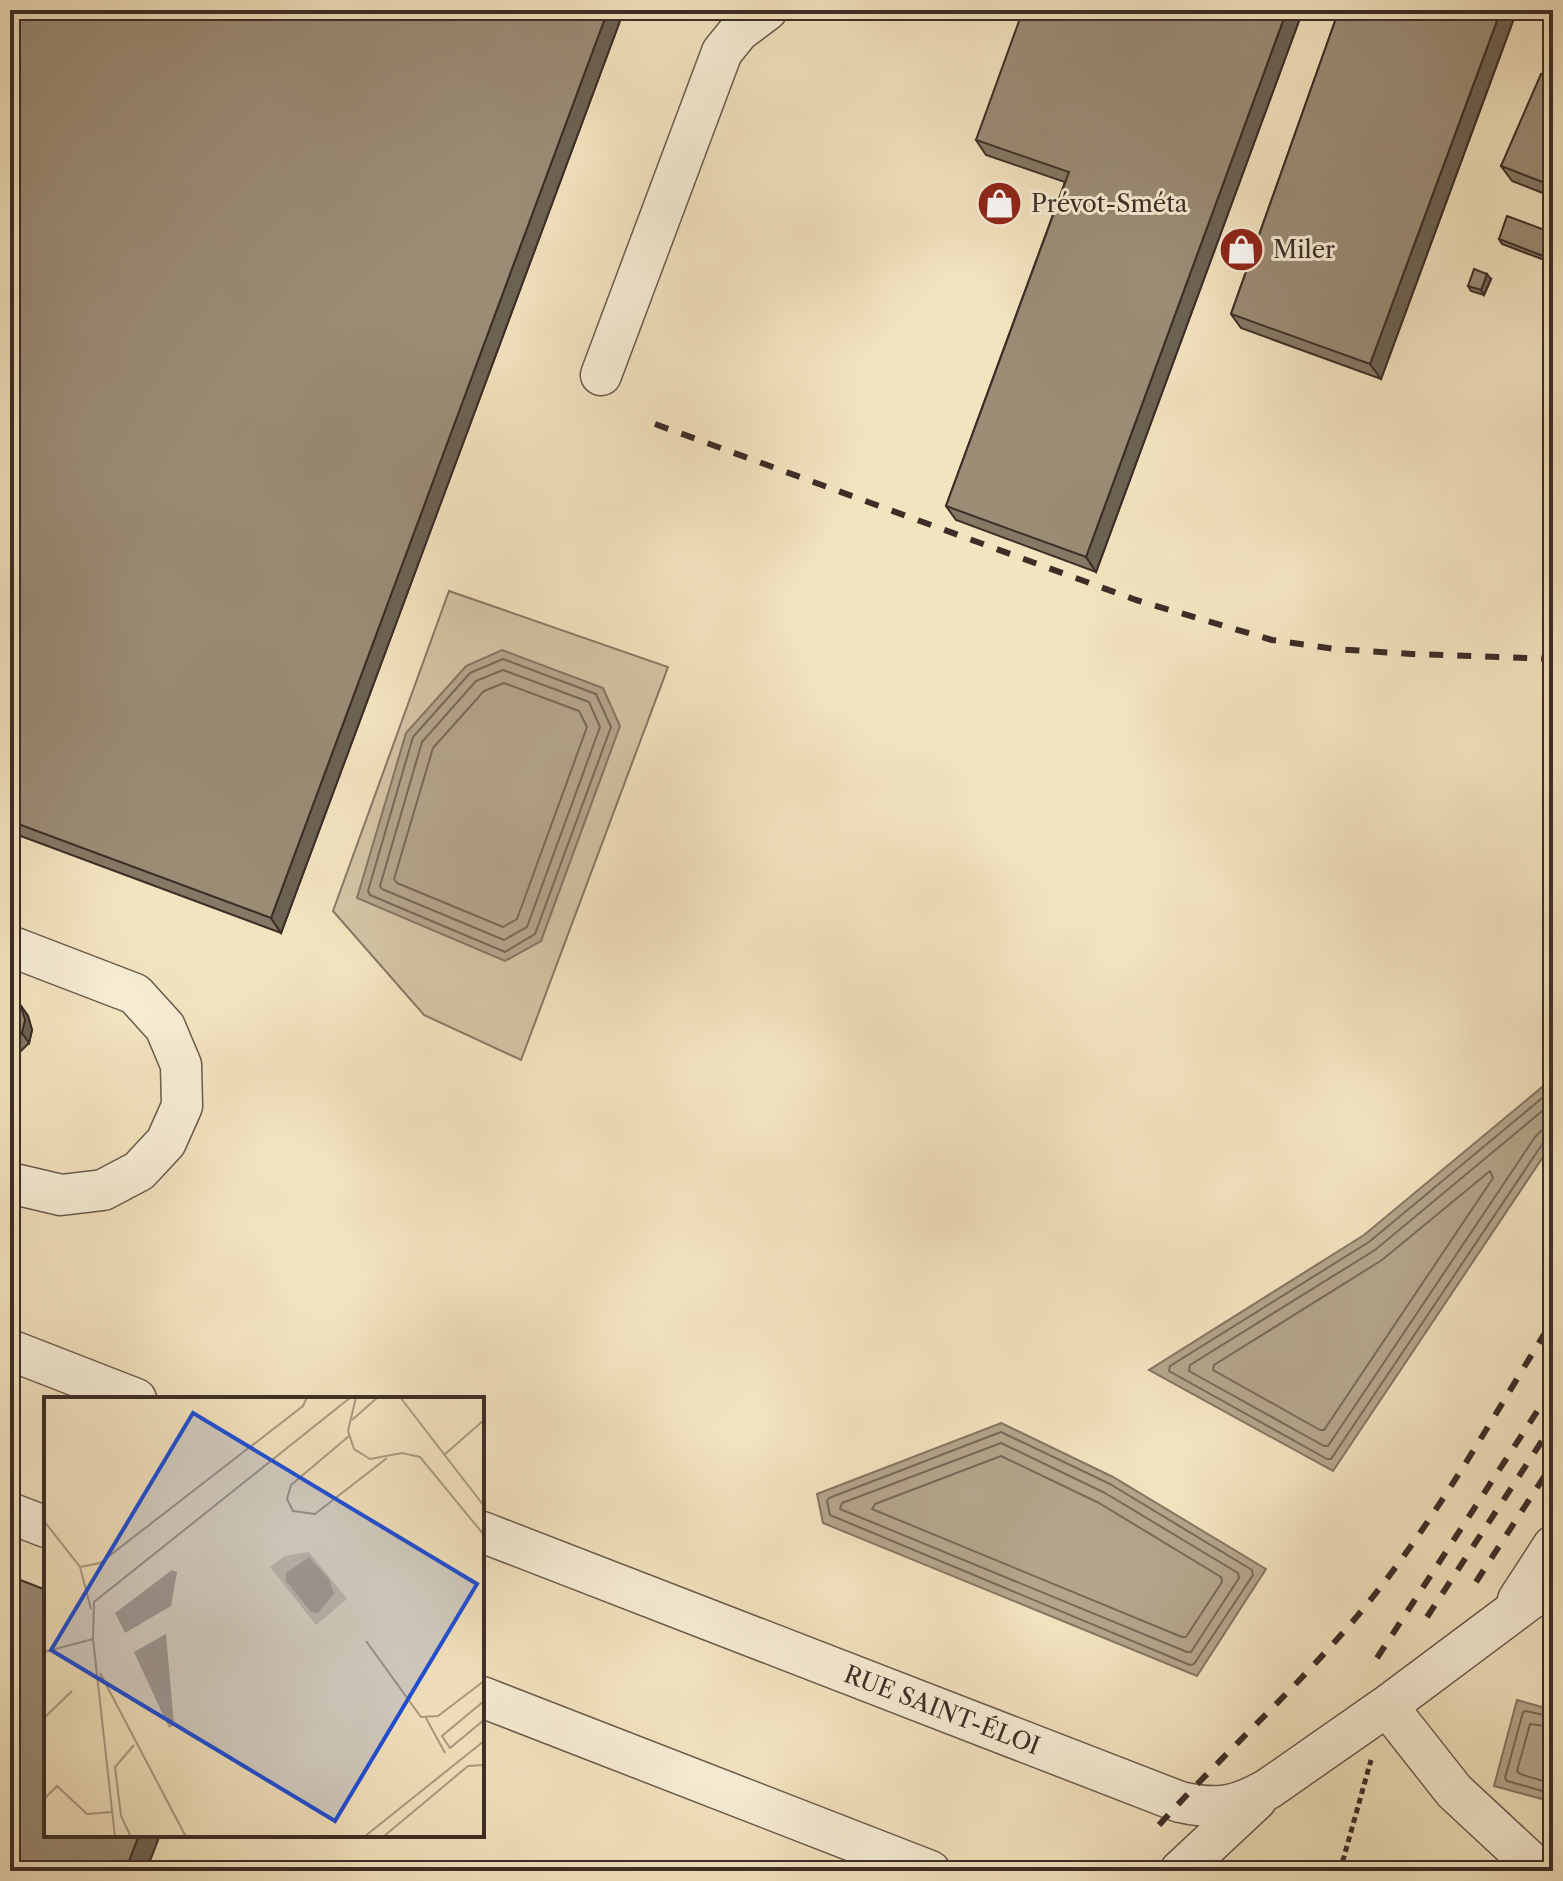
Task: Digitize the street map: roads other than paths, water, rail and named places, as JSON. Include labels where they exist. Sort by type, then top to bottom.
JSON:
[{"type":"street","points":[[601,375],[722,52],[739,31],[767,10]]},
{"type":"street","points":[[10,946],[135,994],[165,1027],[181,1065],[182,1092],[182,1106],[166,1142],[139,1171],[103,1190],[61,1195],[10,1183]]},
{"type":"street","points":[[10,1350],[131,1397]]},
{"type":"street","points":[[10,1513],[44,1526]]},
{"type":"street","name":"RUE SAINT-ÉLOI","points":[[484,1533],[1180,1802],[1206,1808],[1229,1806],[1268,1789],[1387,1706],[1553,1582]]},
{"type":"street","points":[[1508,1616],[1553,1546]]},
{"type":"street","points":[[484,1698],[930,1871]]},
{"type":"street","points":[[1387,1706],[1454,1791],[1540,1871]]},
{"type":"street","points":[[1180,1871],[1268,1789]]},
{"type":"water","points":[[502,650],[603,688],[620,726],[541,941],[505,961],[357,898],[406,733],[466,666]]},
{"type":"water","points":[[1553,1078],[1553,1142],[1333,1471],[1149,1370],[1364,1235]]},
{"type":"water","points":[[1001,1423],[1113,1477],[1266,1569],[1197,1676],[823,1523],[817,1494]]},
{"type":"water","points":[[1517,1700],[1553,1710],[1553,1802],[1494,1786]]},
{"type":"railway","points":[[655,424],[1136,600],[1272,640],[1335,649],[1553,659]]},
{"type":"railway","points":[[1159,1825],[1311,1668],[1386,1580],[1461,1470],[1553,1320]]},
{"type":"railway","points":[[1377,1658],[1553,1387]]},
{"type":"railway","points":[[1427,1617],[1553,1424]]},
{"type":"railway","points":[[1476,1582],[1553,1463]]},
{"type":"place","name":"Prévot-Sméta","points":[[1000,203]]},
{"type":"place","name":"Miler","points":[[1242,249]]}]
